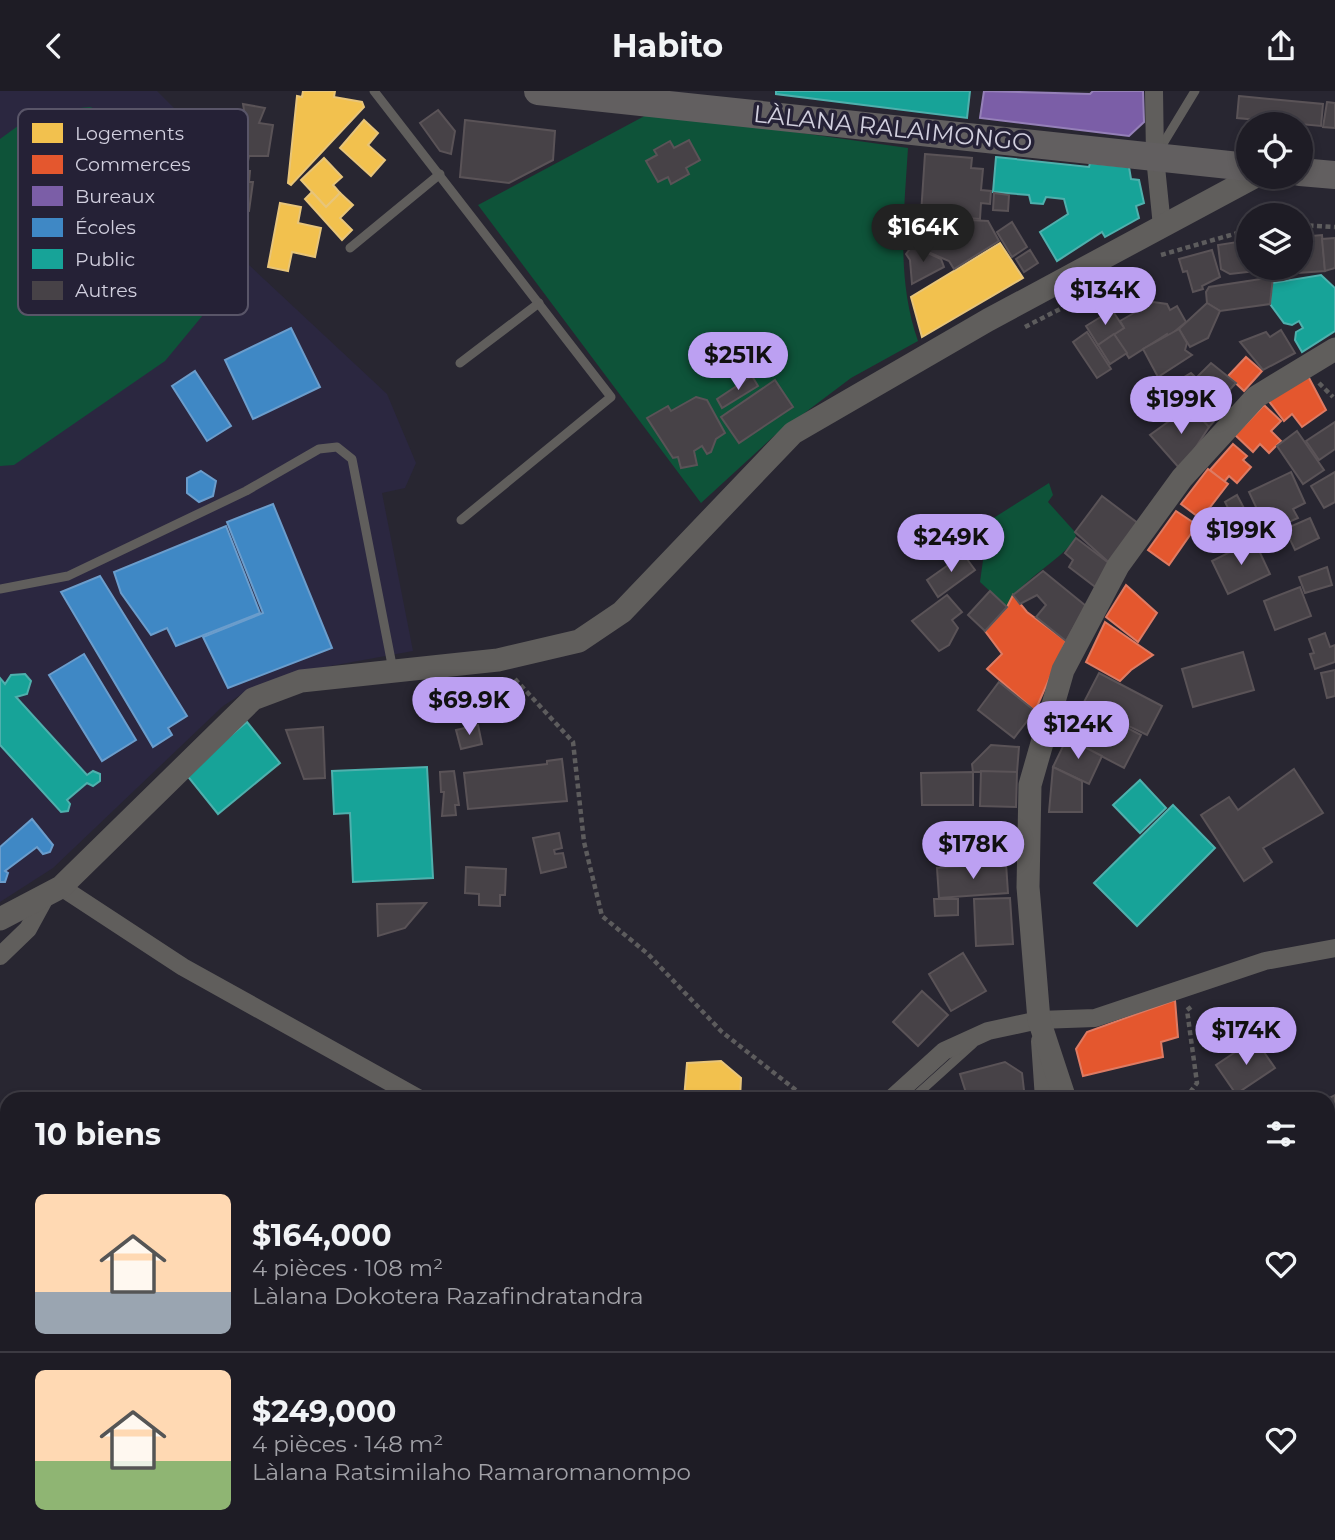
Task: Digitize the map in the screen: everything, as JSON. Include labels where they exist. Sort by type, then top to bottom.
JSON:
[{"type":"main road","name":"LÀLANA RALAIMONGO","points":[[538,91],[1236,166]]},
{"type":"main road","points":[[1313,173],[1335,176]]},
{"type":"street","points":[[1154,91],[1155,157],[1162,226]]},
{"type":"street","points":[[0,956],[28,929],[54,891],[253,699],[301,681],[498,660],[579,641],[622,612],[793,433],[988,320],[1236,187]]},
{"type":"street","points":[[1044,1092],[1028,887],[1030,785],[1063,670],[1118,566],[1182,478],[1256,397],[1335,349]]},
{"type":"street","points":[[0,919],[54,891]]},
{"type":"street","points":[[54,891],[183,967],[407,1092]]},
{"type":"street","points":[[899,1092],[944,1051],[988,1031],[1039,1020],[1096,1019],[1265,961],[1335,948]]},
{"type":"street","points":[[1039,1020],[1063,1092]]},
{"type":"lane","points":[[374,91],[611,397],[461,520]]},
{"type":"lane","points":[[1155,157],[1195,91]]},
{"type":"lane","points":[[350,248],[440,174]]},
{"type":"lane","points":[[460,363],[539,303]]},
{"type":"lane","points":[[0,589],[68,576],[246,491],[319,449],[337,447],[352,459],[393,671]]},
{"type":"lane","points":[[920,1092],[988,1031]]},
{"type":"path","points":[[1313,226],[1335,227]]},
{"type":"path","points":[[1153,259],[1212,238],[1236,233]]},
{"type":"path","points":[[988,320],[1011,329],[1029,326],[1065,307]]},
{"type":"path","points":[[498,660],[573,742],[584,842],[602,916],[648,954],[722,1032],[798,1092]]},
{"type":"path","points":[[1191,1092],[1197,1083],[1186,1010],[1212,991],[1217,977]]},
{"type":"shaded area","points":[[0,91],[157,91],[175,109],[18,109],[18,315],[248,315],[248,264],[387,394],[416,463],[405,488],[382,493],[413,651],[292,673],[245,692],[223,706],[53,868],[0,902]]},
{"type":"green space","points":[[652,112],[908,148],[904,270],[911,317],[918,341],[851,378],[774,436],[701,503],[478,205]]},
{"type":"green space","points":[[18,126],[18,315],[203,315],[165,361],[14,465],[0,466],[0,139]]},
{"type":"green space","points":[[1049,483],[1053,495],[1048,502],[1075,532],[1076,538],[1021,588],[1007,607],[980,582],[984,553],[965,536]]},
{"type":"building: Logements","points":[[303,91],[335,91],[334,97],[362,102],[364,107],[291,185],[288,183],[297,96],[302,97]]},
{"type":"building: Logements","points":[[364,120],[378,133],[368,145],[385,160],[371,176],[340,148]]},
{"type":"building: Logements","points":[[324,158],[342,177],[333,185],[340,193],[326,207],[301,180]]},
{"type":"building: Logements","points":[[312,192],[326,207],[340,193],[353,205],[340,218],[352,230],[342,240],[305,199]]},
{"type":"building: Logements","points":[[280,203],[301,207],[298,223],[321,228],[315,257],[292,252],[288,271],[268,267]]},
{"type":"building: Logements","points":[[1000,243],[1023,278],[922,337],[911,297]]},
{"type":"building: Logements","points":[[721,1061],[741,1078],[740,1092],[685,1092],[687,1063]]},
{"type":"building: Commerces","points":[[1246,357],[1262,371],[1244,391],[1228,376]]},
{"type":"building: Commerces","points":[[1308,376],[1326,410],[1302,427],[1292,414],[1284,421],[1268,400]]},
{"type":"building: Commerces","points":[[1264,405],[1281,421],[1271,431],[1281,441],[1269,453],[1260,444],[1253,452],[1235,435]]},
{"type":"building: Commerces","points":[[1233,444],[1247,456],[1243,460],[1251,467],[1237,483],[1229,476],[1224,482],[1210,470]]},
{"type":"building: Commerces","points":[[1208,469],[1228,484],[1201,519],[1181,504]]},
{"type":"building: Commerces","points":[[1176,511],[1197,525],[1169,565],[1148,550]]},
{"type":"building: Commerces","points":[[1126,585],[1157,613],[1138,642],[1106,617]]},
{"type":"building: Commerces","points":[[1013,595],[1027,612],[1066,641],[1035,711],[987,669],[1002,654],[985,631],[1007,607]]},
{"type":"building: Commerces","points":[[1105,622],[1153,655],[1120,681],[1086,662]]},
{"type":"building: Commerces","points":[[1175,1000],[1178,1037],[1161,1042],[1163,1057],[1083,1076],[1076,1049],[1087,1032]]},
{"type":"building: Bureaux","points":[[984,91],[1090,94],[1093,91],[1143,91],[1144,122],[1129,136],[980,118]]},
{"type":"building: Écoles","points":[[291,328],[320,387],[253,419],[225,360]]},
{"type":"building: Écoles","points":[[195,371],[231,426],[207,441],[172,386]]},
{"type":"building: Écoles","points":[[201,471],[216,481],[213,496],[199,502],[187,493],[187,478]]},
{"type":"building: Écoles","points":[[273,504],[332,648],[228,688],[203,637],[263,613],[227,522]]},
{"type":"building: Écoles","points":[[226,526],[260,613],[176,646],[167,628],[151,635],[121,593],[114,572]]},
{"type":"building: Écoles","points":[[100,576],[187,716],[168,728],[172,735],[153,747],[61,592]]},
{"type":"building: Écoles","points":[[84,654],[136,740],[102,761],[49,675]]},
{"type":"building: Écoles","points":[[32,819],[53,845],[50,852],[43,854],[37,847],[5,871],[8,873],[5,882],[0,882],[0,847]]},
{"type":"building: Public","points":[[776,91],[970,91],[967,118],[776,94]]},
{"type":"building: Public","points":[[996,157],[1089,167],[1090,163],[1129,167],[1131,179],[1139,180],[1144,203],[1136,206],[1139,218],[1105,237],[1102,232],[1057,261],[1040,232],[1068,214],[1064,199],[1046,197],[1043,204],[1031,203],[1029,195],[993,192]]},
{"type":"building: Public","points":[[1321,275],[1335,288],[1335,331],[1302,352],[1295,340],[1296,332],[1303,328],[1299,321],[1292,325],[1284,323],[1270,304],[1272,283],[1313,280],[1313,276]]},
{"type":"building: Public","points":[[25,674],[31,681],[27,694],[16,697],[87,775],[93,771],[100,774],[100,781],[93,786],[87,783],[67,800],[70,804],[68,811],[61,812],[0,745],[0,678],[5,684],[11,675]]},
{"type":"building: Public","points":[[247,722],[280,763],[218,814],[185,773]]},
{"type":"building: Public","points":[[427,767],[433,878],[353,882],[350,813],[334,814],[332,771]]},
{"type":"building: Public","points":[[1140,780],[1166,808],[1140,833],[1113,805]]},
{"type":"building: Public","points":[[1173,805],[1215,848],[1137,926],[1094,883]]},
{"type":"building: Autres","points":[[1239,96],[1323,104],[1321,126],[1313,125],[1313,112],[1238,112]]},
{"type":"building: Autres","points":[[1327,102],[1335,103],[1335,128],[1323,127]]},
{"type":"building: Autres","points":[[243,104],[265,108],[259,123],[273,125],[268,156],[249,156],[248,161],[248,109],[244,109]]},
{"type":"building: Autres","points":[[438,110],[455,131],[451,154],[440,151],[420,123]]},
{"type":"building: Autres","points":[[465,120],[555,131],[553,160],[509,183],[460,177]]},
{"type":"building: Autres","points":[[689,140],[700,160],[686,168],[689,174],[671,184],[668,177],[658,182],[646,161],[657,155],[654,150],[670,141],[674,148]]},
{"type":"building: Autres","points":[[925,154],[972,158],[971,168],[983,169],[981,190],[991,191],[990,204],[981,203],[980,219],[921,214]]},
{"type":"building: Autres","points":[[248,171],[250,171],[249,182],[253,182],[249,211]]},
{"type":"building: Autres","points":[[994,193],[1009,195],[1008,211],[993,210]]},
{"type":"building: Autres","points":[[970,220],[988,221],[999,241],[954,269],[949,261],[928,252],[928,241]]},
{"type":"building: Autres","points":[[1012,222],[1027,247],[1012,257],[997,232]]},
{"type":"building: Autres","points":[[1322,235],[1325,271],[1313,272],[1313,236]]},
{"type":"building: Autres","points":[[1335,238],[1335,268],[1325,271],[1322,239]]},
{"type":"building: Autres","points":[[1236,242],[1236,273],[1230,274],[1221,269],[1218,245]]},
{"type":"building: Autres","points":[[912,246],[941,259],[944,267],[912,284],[910,260],[906,254]]},
{"type":"building: Autres","points":[[1030,250],[1038,263],[1024,272],[1016,259]]},
{"type":"building: Autres","points":[[1212,250],[1220,277],[1202,286],[1203,289],[1193,292],[1187,271],[1183,272],[1179,259]]},
{"type":"building: Autres","points":[[1273,280],[1270,304],[1220,311],[1207,303],[1206,292],[1209,287]]},
{"type":"building: Autres","points":[[1153,302],[1167,304],[1170,310],[1177,306],[1186,322],[1168,337],[1167,334],[1129,358],[1114,334],[1124,328],[1120,321]]},
{"type":"building: Autres","points":[[1207,303],[1220,311],[1208,338],[1190,347],[1179,329]]},
{"type":"building: Autres","points":[[1112,310],[1124,328],[1098,345],[1086,326]]},
{"type":"building: Autres","points":[[1179,329],[1187,343],[1185,350],[1192,355],[1158,377],[1143,349]]},
{"type":"building: Autres","points":[[1281,330],[1295,353],[1263,370],[1240,342],[1266,332],[1270,337]]},
{"type":"building: Autres","points":[[1087,332],[1111,369],[1097,378],[1073,342]]},
{"type":"building: Autres","points":[[1114,334],[1127,353],[1110,364],[1098,345]]},
{"type":"building: Autres","points":[[1211,363],[1236,383],[1219,401],[1196,378]]},
{"type":"building: Autres","points":[[1191,373],[1208,389],[1169,421],[1152,396]]},
{"type":"building: Autres","points":[[752,376],[758,386],[722,408],[717,399]]},
{"type":"building: Autres","points":[[775,380],[793,407],[739,443],[721,417]]},
{"type":"building: Autres","points":[[1208,389],[1224,410],[1209,427],[1190,406]]},
{"type":"building: Autres","points":[[696,397],[707,400],[725,433],[716,439],[711,452],[707,454],[702,446],[694,451],[697,465],[681,468],[678,457],[673,458],[647,418],[668,406],[671,411]]},
{"type":"building: Autres","points":[[1190,406],[1209,427],[1181,470],[1150,435]]},
{"type":"building: Autres","points":[[1335,422],[1335,449],[1319,460],[1306,441]]},
{"type":"building: Autres","points":[[1297,431],[1324,470],[1303,484],[1277,446]]},
{"type":"building: Autres","points":[[1291,472],[1305,503],[1293,509],[1298,518],[1282,525],[1278,516],[1263,522],[1249,492]]},
{"type":"building: Autres","points":[[1335,472],[1335,502],[1324,508],[1311,486]]},
{"type":"building: Autres","points":[[1237,495],[1255,529],[1221,548],[1209,525],[1231,514],[1225,502]]},
{"type":"building: Autres","points":[[1102,496],[1143,527],[1114,567],[1075,532]]},
{"type":"building: Autres","points":[[1310,518],[1319,538],[1295,550],[1285,529]]},
{"type":"building: Autres","points":[[1076,538],[1114,567],[1098,589],[1069,567],[1073,560],[1065,553]]},
{"type":"building: Autres","points":[[1254,540],[1270,574],[1228,594],[1212,561]]},
{"type":"building: Autres","points":[[961,551],[975,570],[938,597],[927,580],[951,563],[949,560]]},
{"type":"building: Autres","points":[[1327,567],[1332,585],[1305,593],[1299,577]]},
{"type":"building: Autres","points":[[1043,571],[1086,606],[1066,641],[1036,617],[1046,605],[1037,595],[1020,604],[1013,595]]},
{"type":"building: Autres","points":[[1300,587],[1311,616],[1275,630],[1264,601]]},
{"type":"building: Autres","points":[[990,591],[1007,607],[985,631],[968,615]]},
{"type":"building: Autres","points":[[947,595],[962,612],[952,620],[958,628],[949,645],[939,651],[912,621]]},
{"type":"building: Autres","points":[[1325,633],[1330,647],[1335,645],[1335,662],[1315,669],[1310,654],[1314,653],[1309,639]]},
{"type":"building: Autres","points":[[1243,652],[1254,690],[1193,707],[1182,669]]},
{"type":"building: Autres","points":[[1335,670],[1335,696],[1327,698],[1321,673]]},
{"type":"building: Autres","points":[[1099,673],[1162,706],[1147,735],[1083,704]]},
{"type":"building: Autres","points":[[999,682],[1035,711],[1014,738],[978,710]]},
{"type":"building: Autres","points":[[1083,705],[1141,735],[1124,768],[1067,738]]},
{"type":"building: Autres","points":[[478,725],[482,744],[461,749],[456,730]]},
{"type":"building: Autres","points":[[323,727],[325,778],[304,779],[286,730]]},
{"type":"building: Autres","points":[[1067,738],[1102,756],[1089,784],[1053,767]]},
{"type":"building: Autres","points":[[991,745],[1019,747],[1017,772],[973,772],[972,764]]},
{"type":"building: Autres","points":[[562,759],[567,801],[468,809],[464,773],[547,764],[547,761]]},
{"type":"building: Autres","points":[[1053,767],[1082,781],[1082,812],[1049,812]]},
{"type":"building: Autres","points":[[1294,769],[1323,813],[1263,848],[1272,862],[1244,881],[1201,815],[1229,797],[1238,810]]},
{"type":"building: Autres","points":[[454,771],[459,805],[455,805],[456,815],[442,816],[444,792],[441,792],[440,772]]},
{"type":"building: Autres","points":[[981,771],[1017,772],[1016,807],[980,806]]},
{"type":"building: Autres","points":[[973,772],[973,805],[922,805],[921,773]]},
{"type":"building: Autres","points":[[987,823],[1006,823],[1006,863],[985,862]]},
{"type":"building: Autres","points":[[559,833],[562,848],[554,850],[555,854],[563,853],[566,867],[541,873],[533,838]]},
{"type":"building: Autres","points":[[955,833],[984,835],[983,862],[954,860]]},
{"type":"building: Autres","points":[[1006,863],[1008,893],[939,898],[937,868]]},
{"type":"building: Autres","points":[[466,867],[506,869],[505,895],[500,895],[500,906],[479,905],[479,894],[465,893]]},
{"type":"building: Autres","points":[[1010,898],[1013,944],[976,946],[974,899]]},
{"type":"building: Autres","points":[[934,899],[958,899],[958,915],[935,916]]},
{"type":"building: Autres","points":[[426,903],[405,928],[378,936],[377,904]]},
{"type":"building: Autres","points":[[963,953],[986,991],[951,1011],[929,974]]},
{"type":"building: Autres","points":[[922,991],[948,1015],[918,1046],[893,1022]]},
{"type":"building: Autres","points":[[1255,1039],[1275,1068],[1239,1092],[1235,1092],[1216,1065]]},
{"type":"building: Autres","points":[[1005,1062],[1022,1073],[1024,1092],[966,1092],[960,1074]]}]
